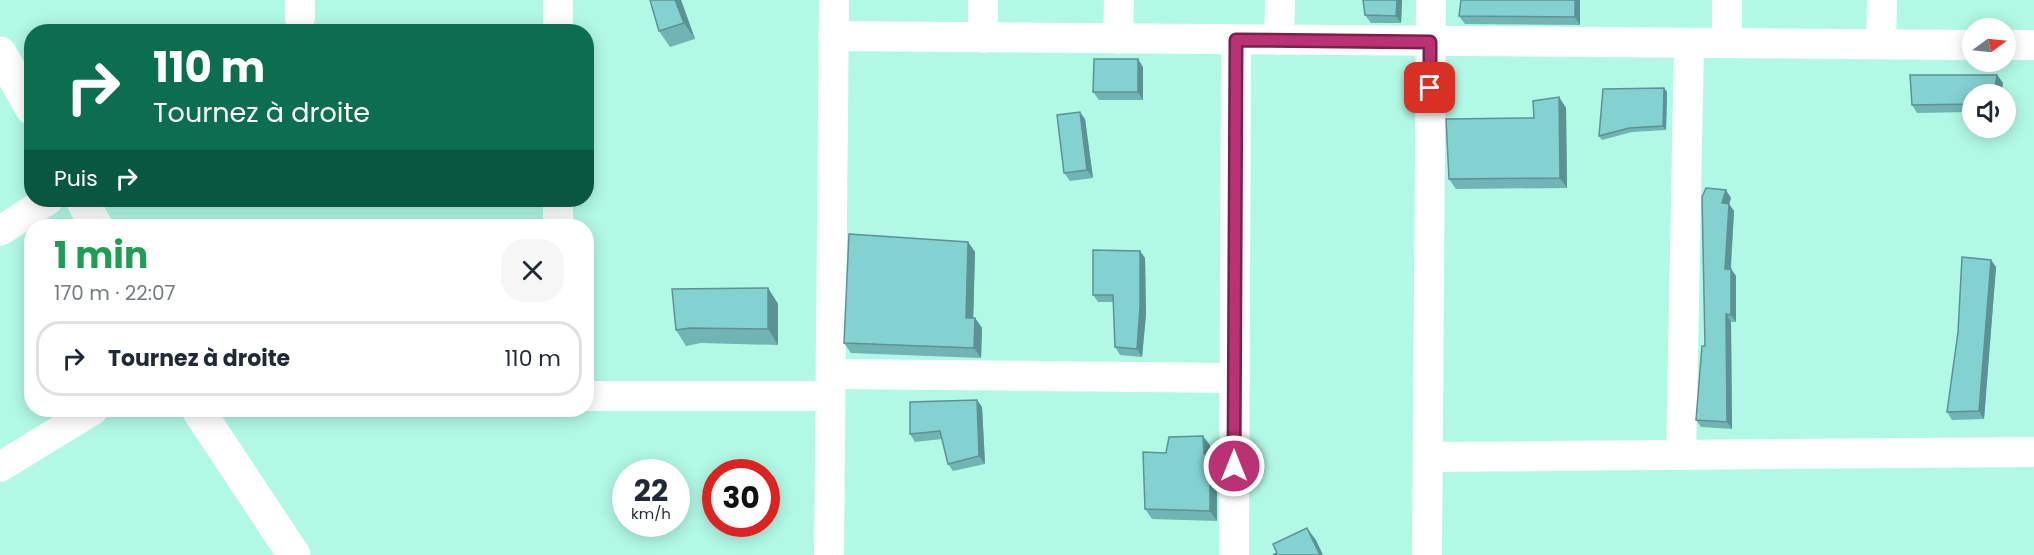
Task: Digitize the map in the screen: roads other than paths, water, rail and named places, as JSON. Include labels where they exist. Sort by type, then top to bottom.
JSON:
[{"type":"main road","points":[[0,53],[24,95]]},
{"type":"main road","points":[[203,417],[294,555]]},
{"type":"street","points":[[558,0],[558,24]]},
{"type":"street","points":[[829,555],[834,0]]},
{"type":"street","points":[[983,0],[983,38]]},
{"type":"street","points":[[1118,39],[1119,0]]},
{"type":"street","points":[[1279,40],[1280,0]]},
{"type":"street","points":[[1427,555],[1431,0]]},
{"type":"street","points":[[1727,0],[1727,43]]},
{"type":"street","points":[[1881,44],[1882,0]]},
{"type":"street","points":[[833,36],[1962,45]]},
{"type":"street","points":[[1234,555],[1236,40]]},
{"type":"street","points":[[1681,455],[1689,43]]},
{"type":"street","points":[[2016,45],[2034,45]]},
{"type":"street","points":[[0,231],[37,207]]},
{"type":"street","points":[[594,396],[830,385],[1235,378]]},
{"type":"street","points":[[0,468],[82,417]]},
{"type":"street","points":[[1428,457],[2034,453]]}]
